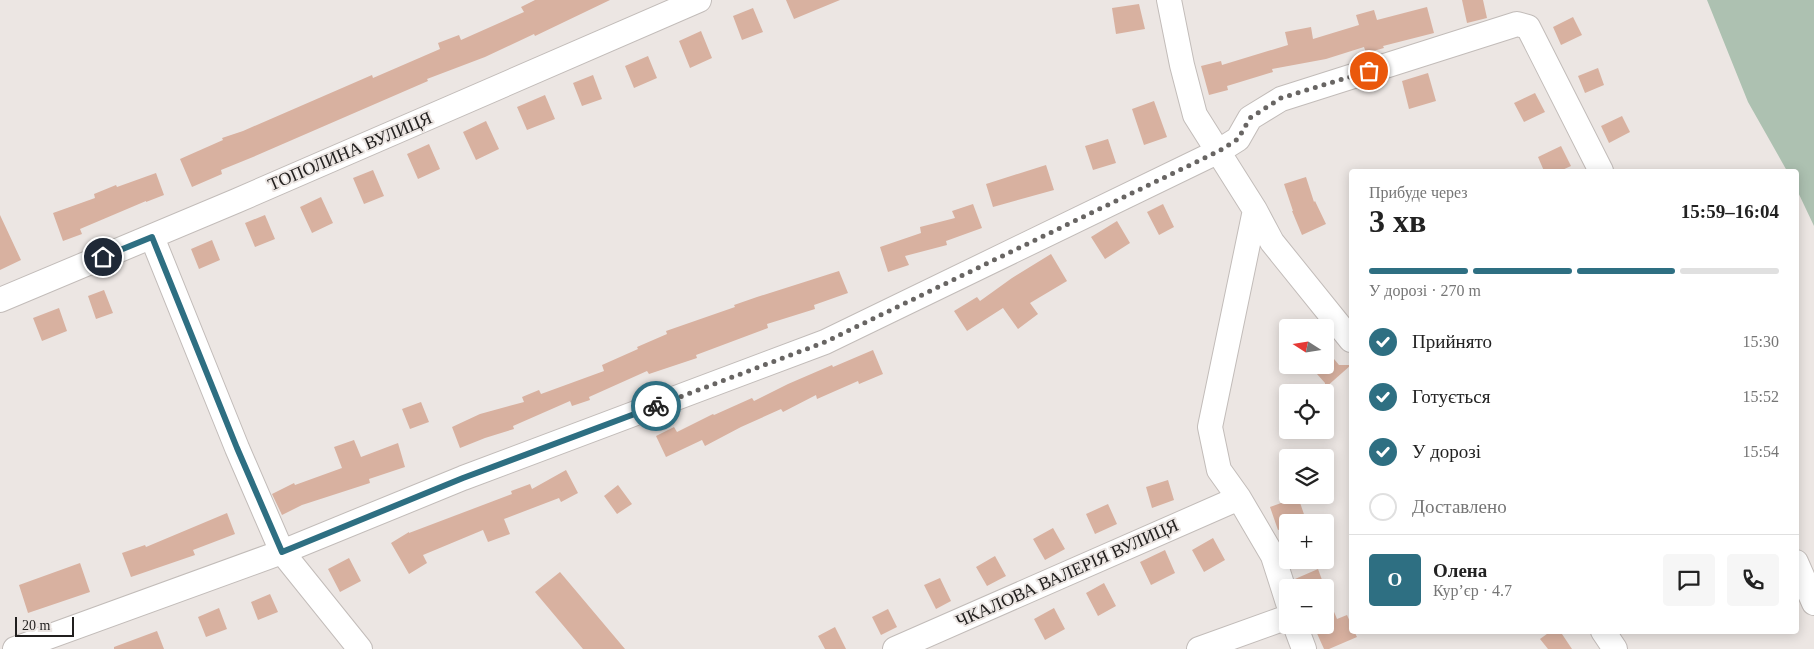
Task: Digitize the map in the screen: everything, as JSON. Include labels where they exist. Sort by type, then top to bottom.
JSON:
[{"type":"street","name":"ТОПОЛИНА ВУЛИЦЯ","points":[[0,300],[152,237],[699,0]]},
{"type":"street","points":[[1169,0],[1182,65],[1195,115],[1255,210],[1272,242],[1349,338]]},
{"type":"street","points":[[15,649],[282,552],[463,478],[825,342],[1219,151],[1238,139],[1250,118],[1281,98],[1517,24],[1528,27],[1600,169]]},
{"type":"street","points":[[1255,210],[1210,427],[1219,470],[1239,498],[1273,556],[1280,579]]},
{"type":"street","points":[[152,237],[237,448],[282,552],[360,649]]},
{"type":"street","name":"ЧКАЛОВА ВАЛЕРІЯ ВУЛИЦЯ","points":[[895,649],[1239,498]]},
{"type":"street","points":[[1799,569],[1814,603]]},
{"type":"street","points":[[1199,649],[1279,620]]},
{"type":"street","points":[[1298,634],[1304,649]]},
{"type":"street","points":[[1605,634],[1615,649]]},
{"type":"green space","points":[[1707,0],[1814,0],[1814,226],[1799,194],[1799,169],[1786,169],[1748,102]]},
{"type":"building","points":[[535,0],[610,0],[535,36],[534,34],[485,57],[427,79],[428,81],[221,170],[222,174],[192,187],[180,159],[223,140],[222,138],[243,131],[372,75],[373,78],[440,49],[438,43],[459,35],[461,40],[524,12],[521,7]]},
{"type":"building","points":[[786,0],[840,0],[794,19]]},
{"type":"building","points":[[1462,0],[1483,0],[1487,18],[1467,23]]},
{"type":"building","points":[[1139,4],[1145,29],[1116,34],[1112,8]]},
{"type":"building","points":[[1427,7],[1434,33],[1383,46],[1384,48],[1366,53],[1364,47],[1326,59],[1272,69],[1273,72],[1227,86],[1228,90],[1209,95],[1201,66],[1221,61],[1222,65],[1288,45],[1285,32],[1311,27],[1313,39],[1359,25],[1356,15],[1374,10],[1377,20]]},
{"type":"building","points":[[753,8],[763,32],[742,40],[733,16]]},
{"type":"building","points":[[1573,17],[1582,35],[1561,45],[1553,27]]},
{"type":"building","points":[[701,31],[712,58],[690,68],[679,41]]},
{"type":"building","points":[[648,56],[657,78],[634,88],[625,66]]},
{"type":"building","points":[[1598,68],[1604,85],[1585,93],[1578,76]]},
{"type":"building","points":[[1428,73],[1436,101],[1409,109],[1402,81]]},
{"type":"building","points":[[593,75],[602,99],[582,106],[573,83]]},
{"type":"building","points":[[1535,93],[1545,112],[1524,122],[1514,103]]},
{"type":"building","points":[[545,95],[555,119],[527,130],[517,107]]},
{"type":"building","points":[[1154,101],[1167,137],[1144,145],[1132,109]]},
{"type":"building","points":[[1622,116],[1630,132],[1609,143],[1601,126]]},
{"type":"building","points":[[486,121],[499,149],[476,160],[463,132]]},
{"type":"building","points":[[1108,139],[1116,163],[1093,170],[1085,146]]},
{"type":"building","points":[[429,144],[440,169],[418,179],[407,154]]},
{"type":"building","points":[[1561,146],[1571,166],[1564,169],[1543,169],[1538,157]]},
{"type":"building","points":[[1046,165],[1054,190],[993,207],[986,184]]},
{"type":"building","points":[[373,170],[384,196],[364,204],[353,178]]},
{"type":"building","points":[[156,173],[164,195],[80,229],[82,234],[63,241],[53,213],[95,198],[94,194],[116,185],[117,187]]},
{"type":"building","points":[[1306,177],[1314,202],[1326,224],[1302,235],[1284,184]]},
{"type":"building","points":[[321,197],[333,223],[312,233],[300,207]]},
{"type":"building","points":[[973,204],[982,228],[946,241],[947,245],[905,256],[909,265],[888,272],[880,247],[921,233],[920,227],[955,218],[952,211]]},
{"type":"building","points":[[1163,204],[1174,227],[1159,235],[1147,212]]},
{"type":"building","points":[[0,215],[21,260],[0,270]]},
{"type":"building","points":[[265,215],[275,239],[255,247],[245,223]]},
{"type":"building","points":[[1117,221],[1130,243],[1105,259],[1091,237]]},
{"type":"building","points":[[212,240],[220,260],[199,269],[191,249]]},
{"type":"building","points":[[1051,254],[1067,281],[1030,303],[1038,314],[1018,329],[1003,308],[967,331],[954,311],[977,297],[980,301],[1012,278]]},
{"type":"building","points":[[839,271],[848,293],[814,305],[815,309],[767,324],[768,328],[696,355],[697,358],[649,374],[647,371],[589,397],[590,400],[572,406],[570,401],[513,426],[514,429],[460,448],[452,427],[480,414],[524,402],[522,397],[539,390],[541,394],[604,371],[602,365],[667,334],[666,331],[735,307],[734,305],[757,297]]},
{"type":"building","points":[[104,290],[113,313],[96,319],[88,296]]},
{"type":"building","points":[[59,308],[67,331],[42,341],[33,318]]},
{"type":"building","points":[[873,350],[883,374],[859,384],[858,381],[817,399],[816,395],[783,412],[781,409],[705,446],[702,440],[666,457],[656,436],[674,427],[677,432],[713,414],[752,398],[754,401],[832,365],[833,367]]},
{"type":"building","points":[[1334,359],[1339,365],[1349,365],[1330,384],[1325,383],[1317,374],[1334,374]]},
{"type":"building","points":[[421,402],[429,422],[410,429],[402,409]]},
{"type":"building","points":[[354,440],[361,457],[398,443],[405,467],[369,479],[370,483],[302,505],[282,515],[272,494],[294,483],[295,485],[342,468],[334,447]]},
{"type":"building","points":[[566,470],[578,493],[561,502],[559,498],[504,519],[510,534],[488,542],[483,530],[423,555],[427,563],[409,574],[391,543],[409,532],[512,494],[511,491],[530,484],[532,489]]},
{"type":"building","points":[[1168,480],[1174,500],[1152,508],[1146,487]]},
{"type":"building","points":[[618,485],[632,504],[617,514],[604,496]]},
{"type":"building","points":[[1108,504],[1117,524],[1095,534],[1086,514]]},
{"type":"building","points":[[1279,504],[1300,504],[1304,514],[1279,514],[1278,530],[1270,507]]},
{"type":"building","points":[[227,513],[235,534],[193,550],[195,555],[131,577],[122,553],[145,545],[146,547]]},
{"type":"building","points":[[1053,528],[1065,549],[1045,560],[1033,539]]},
{"type":"building","points":[[1213,538],[1225,560],[1204,572],[1192,550]]},
{"type":"building","points":[[1165,550],[1175,573],[1151,585],[1140,562]]},
{"type":"building","points":[[995,556],[1006,576],[987,586],[976,567]]},
{"type":"building","points":[[349,558],[361,581],[340,592],[328,569]]},
{"type":"building","points":[[80,563],[90,592],[28,613],[19,585]]},
{"type":"building","points":[[1318,569],[1322,579],[1295,579]]},
{"type":"building","points":[[560,572],[625,649],[583,649],[535,592]]},
{"type":"building","points":[[940,578],[951,601],[936,609],[924,585]]},
{"type":"building","points":[[1104,583],[1116,606],[1098,616],[1086,593]]},
{"type":"building","points":[[270,594],[278,612],[258,620],[251,602]]},
{"type":"building","points":[[219,608],[227,629],[206,637],[198,617]]},
{"type":"building","points":[[1054,608],[1065,629],[1045,640],[1034,619]]},
{"type":"building","points":[[888,609],[897,627],[881,635],[872,617]]},
{"type":"building","points":[[1334,612],[1337,619],[1347,615],[1349,620],[1349,634],[1356,634],[1357,637],[1329,649],[1324,649],[1317,634],[1334,634]]},
{"type":"building","points":[[835,627],[846,649],[825,649],[818,636]]},
{"type":"building","points":[[157,631],[164,649],[114,649],[114,647]]},
{"type":"building","points":[[1547,634],[1562,634],[1572,649],[1548,649],[1540,639]]},
{"type":"way so far","points":[[656,406],[825,342],[1219,151],[1238,139],[1250,118],[1281,98],[1369,71]]},
{"type":"route","points":[[103,257],[152,237],[237,448],[282,552],[463,478],[656,406]]}]
